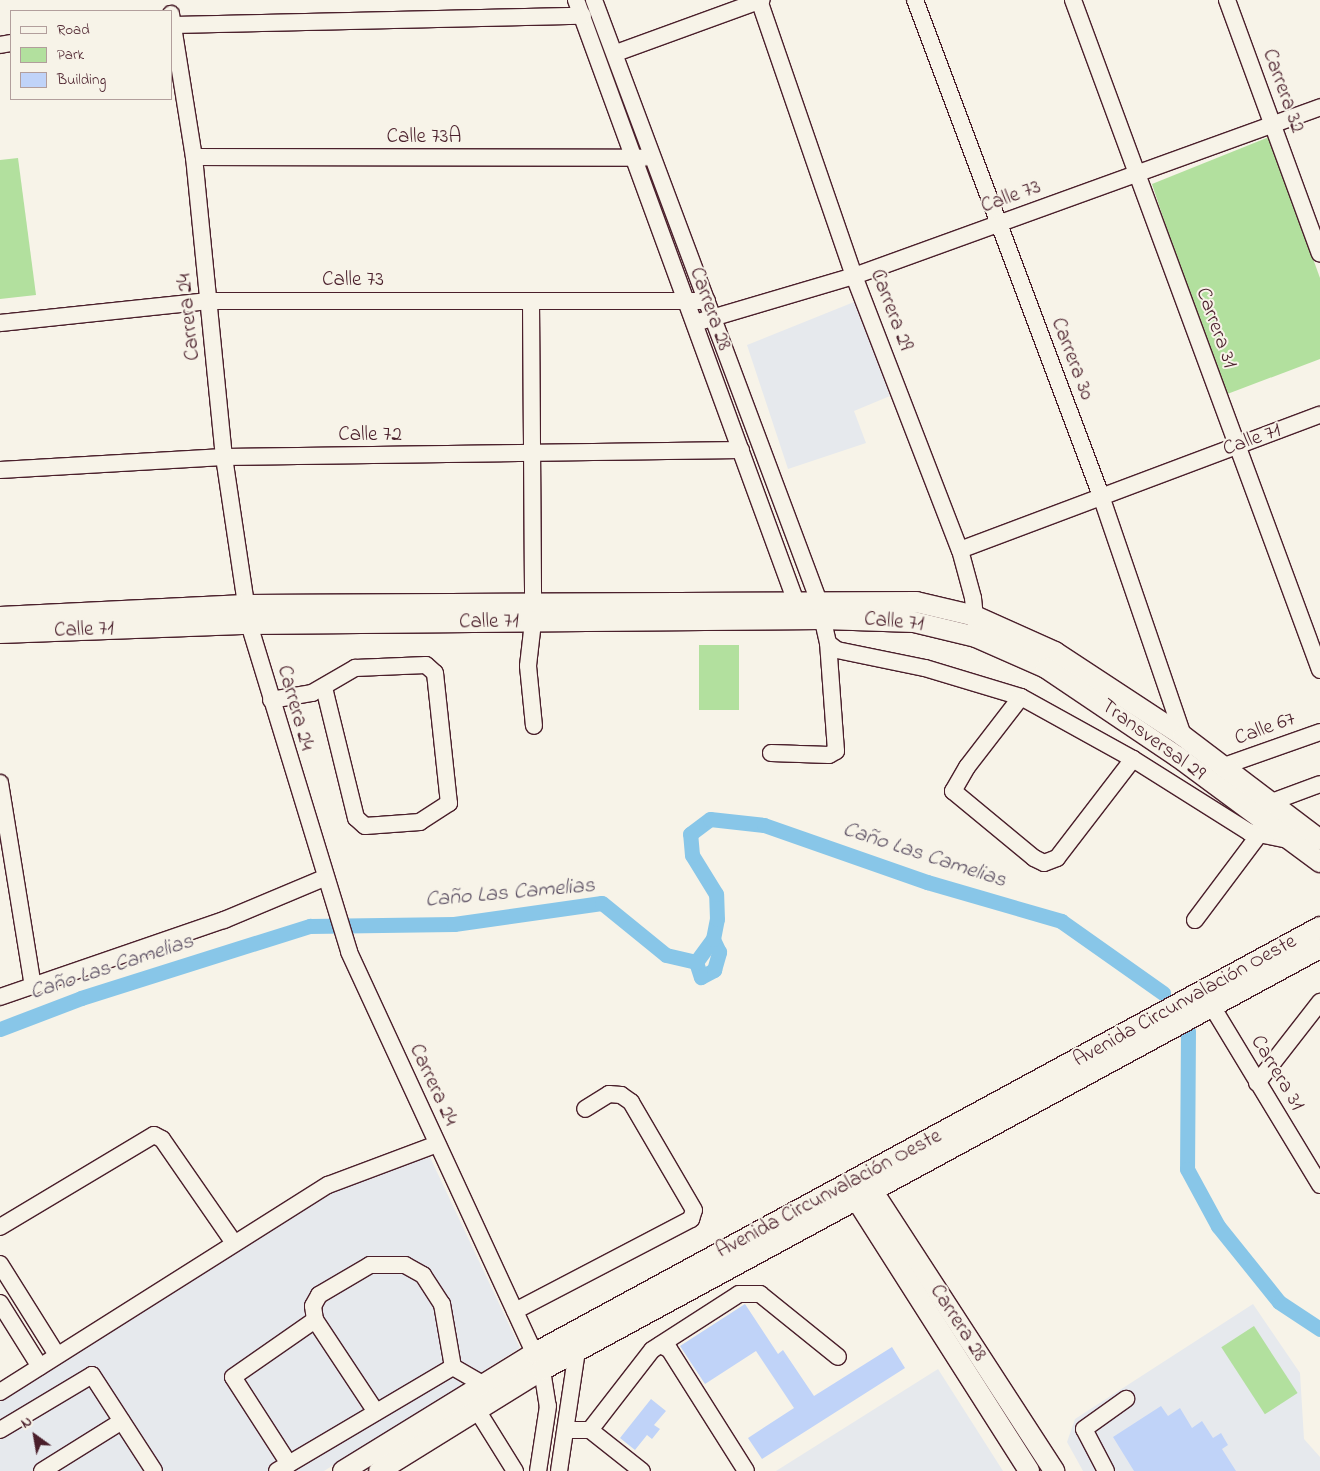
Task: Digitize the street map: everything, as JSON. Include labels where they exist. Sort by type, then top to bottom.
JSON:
[{"type":"main road","name":"Calle 71","points":[[0,616],[533,612],[818,599],[916,602],[975,616]]},
{"type":"main road","name":"Calle 71","points":[[533,612],[914,622],[976,637]]},
{"type":"main road","name":"Calle 71","points":[[0,633],[247,615]]},
{"type":"main road","name":"Transversal 29","points":[[975,616],[1055,652],[1183,736],[1320,840]]},
{"type":"main road","name":"Transversal 29","points":[[976,637],[1046,668],[1087,692],[1319,860]]},
{"type":"main road","name":"Avenida Circunvalación Oeste","points":[[390,1468],[477,1410],[538,1361],[577,1351],[1320,927]]},
{"type":"main road","name":"Avenida Circunvalación Oeste","points":[[343,1471],[482,1384],[538,1361],[860,1188],[1213,1008],[1320,948]]},
{"type":"main road","name":"Carrera 28","points":[[860,1188],[1029,1471]]},
{"type":"main road","name":"Carrera 28","points":[[860,1188],[1054,1471]]},
{"type":"street","name":"Carrera 28","points":[[576,0],[802,619]]},
{"type":"street","name":"Carrera 28","points":[[594,0],[616,54],[818,599],[823,619],[828,643],[836,751],[829,755],[771,754]]},
{"type":"street","points":[[616,54],[760,0]]},
{"type":"street","name":"Carrera 29","points":[[760,0],[854,276],[960,550],[975,616],[976,637]]},
{"type":"street","name":"Carrera 30","points":[[915,0],[1101,496],[1183,736]]},
{"type":"street","name":"Carrera 31","points":[[1073,0],[1320,670]]},
{"type":"street","name":"Carrera 32","points":[[1227,0],[1320,254]]},
{"type":"street","points":[[172,19],[583,16]]},
{"type":"street","name":"Carrera 24","points":[[172,19],[194,157],[224,457],[247,615],[332,905],[349,952],[436,1144],[538,1361],[548,1406],[538,1471]]},
{"type":"street","name":"Calle 73","points":[[695,323],[714,319],[854,276],[1320,107]]},
{"type":"street","name":"Calle 73A","points":[[194,157],[654,158]]},
{"type":"street","name":"Calle 73","points":[[0,323],[208,301],[687,303],[707,301]]},
{"type":"street","points":[[531,302],[533,612],[528,666],[534,726]]},
{"type":"street","name":"Calle 71","points":[[960,550],[1320,415]]},
{"type":"street","name":"Calle 72","points":[[0,470],[224,457],[532,455],[741,450]]},
{"type":"street","points":[[828,643],[837,650],[925,668],[1021,697],[1133,759],[1258,836],[1289,840]]},
{"type":"street","points":[[271,700],[324,688],[355,668],[418,663],[431,668],[435,673],[449,803],[420,822],[365,826],[356,818],[324,688]]},
{"type":"street","points":[[1021,697],[953,791],[1034,858],[1044,863],[1057,858],[1133,759]]},
{"type":"street","name":"Calle 67","points":[[1224,766],[1320,732]]},
{"type":"street","points":[[0,783],[33,986]]},
{"type":"street","points":[[1269,802],[1320,784]]},
{"type":"street","points":[[1195,920],[1258,836]]},
{"type":"street","points":[[0,997],[224,920],[324,878]]},
{"type":"street","points":[[1257,1083],[1320,1002]]},
{"type":"street","name":"Carrera 31","points":[[1213,1008],[1320,1185]]},
{"type":"street","points":[[515,1311],[692,1219],[694,1210],[631,1102],[622,1095],[609,1094],[584,1109]]},
{"type":"street","points":[[0,1227],[154,1136],[162,1139],[234,1243]]},
{"type":"street","points":[[0,1392],[328,1185],[436,1144]]},
{"type":"street","points":[[0,1264],[57,1355]]},
{"type":"street","points":[[376,1412],[315,1320],[312,1306],[319,1295],[370,1265],[405,1265],[423,1275],[439,1298],[453,1367],[482,1384]]},
{"type":"street","points":[[590,1430],[660,1345],[738,1294],[750,1292],[760,1294],[838,1357]]},
{"type":"street","points":[[0,1303],[40,1367]]},
{"type":"street","points":[[315,1320],[233,1377],[283,1467],[453,1367]]},
{"type":"street","points":[[660,1345],[668,1349],[746,1471]]},
{"type":"street","points":[[559,1471],[567,1430],[577,1351]]},
{"type":"street","points":[[0,1430],[92,1374],[154,1471]]},
{"type":"street","points":[[1106,1471],[1084,1429],[1126,1399]]},
{"type":"street","points":[[477,1410],[515,1471]]},
{"type":"street","points":[[42,1471],[122,1421]]},
{"type":"street","points":[[567,1430],[590,1430],[642,1471]]},
{"type":"shaded area","points":[[854,302],[890,396],[854,411],[866,443],[788,469],[747,345]]},
{"type":"shaded area","points":[[428,1153],[520,1348],[324,1471],[0,1471],[0,1402],[248,1242],[337,1190]]},
{"type":"shaded area","points":[[1253,1304],[1300,1373],[1304,1439],[1320,1457],[1320,1471],[1083,1471],[1067,1442],[1075,1419]]},
{"type":"shaded area","points":[[938,1369],[1003,1471],[776,1471]]},
{"type":"green space","points":[[1269,137],[1320,278],[1320,359],[1222,396],[1152,184]]},
{"type":"green space","points":[[18,158],[36,295],[0,299],[0,160]]},
{"type":"green space","points":[[699,645],[739,645],[739,710],[699,710]]},
{"type":"green space","points":[[1254,1326],[1298,1393],[1265,1414],[1221,1347]]},
{"type":"building","points":[[745,1304],[778,1354],[783,1350],[814,1396],[892,1347],[905,1368],[762,1459],[748,1438],[794,1408],[756,1351],[705,1384],[680,1346]]},
{"type":"building","points":[[651,1399],[666,1411],[654,1425],[660,1429],[652,1439],[647,1435],[635,1450],[620,1438]]},
{"type":"building","points":[[1161,1406],[1168,1416],[1180,1408],[1192,1428],[1202,1421],[1213,1438],[1221,1433],[1228,1445],[1222,1449],[1236,1471],[1134,1471],[1113,1437]]},
{"type":"waterway","name":"Caño Las Camelias","points":[[0,1029],[81,998],[310,926],[454,924],[602,903],[666,955],[696,962],[713,939],[717,919],[716,894],[692,855],[690,834],[710,819],[764,825],[927,882],[1061,921],[1163,993]]},
{"type":"waterway","points":[[696,962],[701,977],[714,970],[719,952],[713,939]]},
{"type":"waterway","name":"Caño Las Camelias","points":[[1188,1031],[1187,1169],[1218,1226],[1279,1302],[1320,1329]]}]
